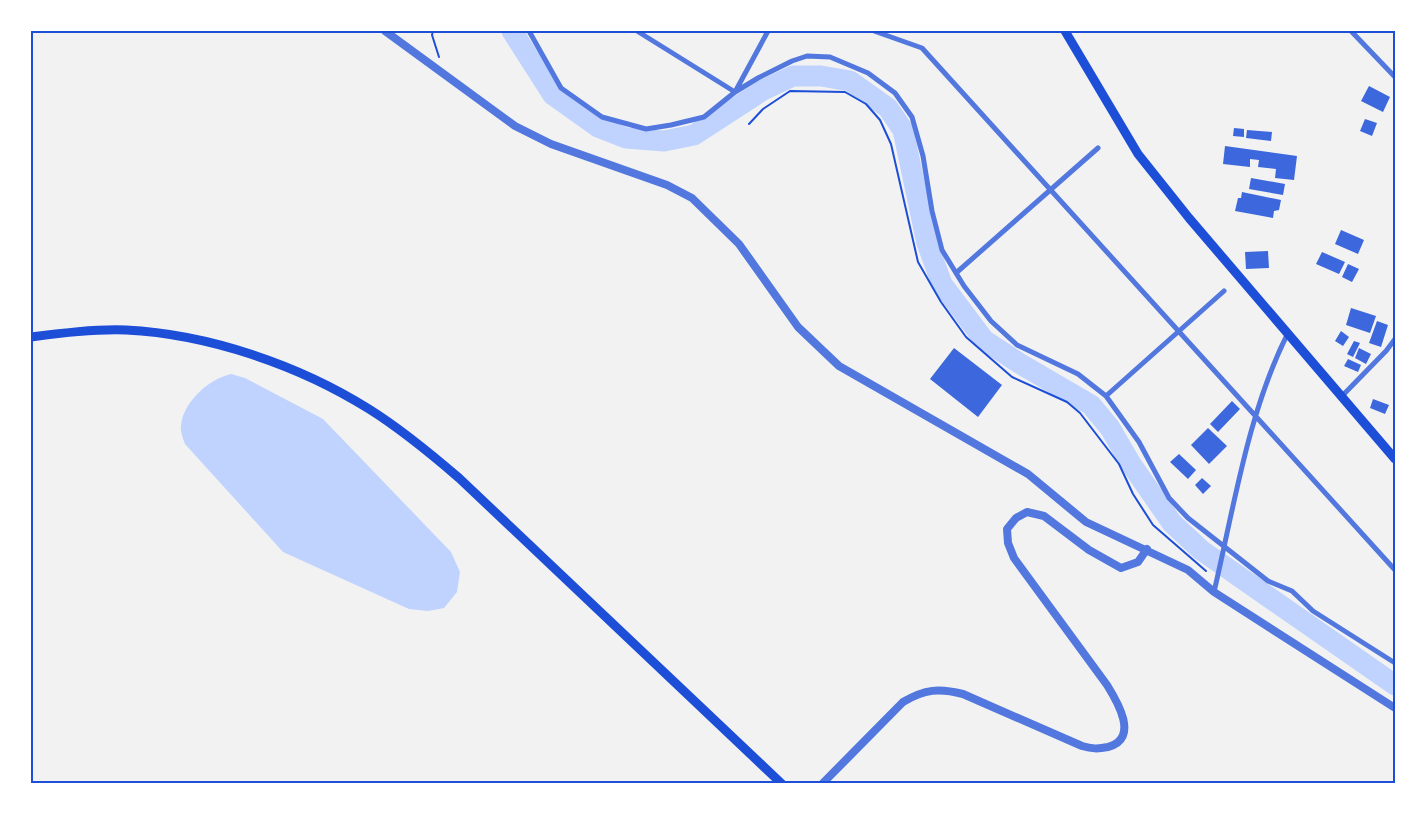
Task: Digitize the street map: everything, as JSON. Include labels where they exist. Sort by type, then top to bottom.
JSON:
[{"type":"main road","points":[[1065,31],[1138,154],[1188,218],[1395,459]]},
{"type":"main road","points":[[31,337],[70,332],[126,330],[215,344],[268,360],[334,389],[363,405],[415,441],[459,478],[782,784]]},
{"type":"street","points":[[385,31],[516,126],[551,144],[667,185],[692,198],[739,244],[798,327],[840,366],[1028,474],[1086,522],[1147,549],[1188,570],[1214,592],[1395,708]]},
{"type":"street","points":[[529,31],[561,88],[602,117],[646,129],[671,126],[704,117],[735,92],[792,61],[807,56],[830,57],[868,73],[895,93],[912,117],[923,156],[932,211],[942,250],[990,321],[1017,345],[1078,374],[1106,396],[1139,442],[1169,498],[1188,518],[1268,581],[1292,592],[1314,611],[1395,663]]},
{"type":"street","points":[[637,31],[735,92]]},
{"type":"street","points":[[735,92],[768,31]]},
{"type":"street","points":[[874,31],[922,48],[1256,414],[1395,570]]},
{"type":"street","points":[[1351,31],[1395,77]]},
{"type":"street","points":[[956,273],[1098,148]]},
{"type":"street","points":[[1106,396],[1224,291]]},
{"type":"street","points":[[1214,592],[1256,414],[1277,354],[1288,333]]},
{"type":"street","points":[[1342,396],[1386,351],[1395,339]]},
{"type":"street","points":[[822,784],[903,702],[918,693],[942,689],[963,694],[1082,746],[1095,750],[1115,745],[1124,736],[1124,722],[1120,708],[1107,685],[1014,558],[1008,543],[1008,529],[1016,518],[1027,512],[1044,516],[1089,550],[1121,568],[1138,562],[1147,549]]},
{"type":"path","points":[[433,31],[432,35],[440,60]]},
{"type":"water","points":[[231,374],[245,378],[323,419],[451,552],[460,572],[457,592],[444,608],[428,611],[409,609],[283,552],[185,444],[181,432],[183,416],[192,400],[206,386]]},
{"type":"building","points":[[1369,86],[1390,97],[1383,112],[1361,101]]},
{"type":"building","points":[[1365,119],[1377,123],[1372,136],[1360,131]]},
{"type":"building","points":[[1234,128],[1244,129],[1244,137],[1233,136]]},
{"type":"building","points":[[1247,130],[1272,132],[1271,141],[1246,138]]},
{"type":"building","points":[[1225,146],[1297,156],[1294,180],[1275,178],[1276,169],[1258,167],[1259,160],[1250,159],[1250,167],[1223,164]]},
{"type":"building","points":[[1251,178],[1285,184],[1283,195],[1249,189]]},
{"type":"building","points":[[1242,192],[1281,200],[1279,210],[1274,211],[1273,218],[1235,211],[1238,198],[1241,198]]},
{"type":"building","points":[[1341,230],[1364,240],[1358,254],[1335,244]]},
{"type":"building","points":[[1268,251],[1269,268],[1246,269],[1245,252]]},
{"type":"building","points":[[1322,252],[1345,262],[1339,274],[1316,264]]},
{"type":"building","points":[[1348,264],[1359,269],[1352,282],[1342,277]]},
{"type":"building","points":[[1351,308],[1376,316],[1370,333],[1346,325]]},
{"type":"building","points":[[1377,321],[1388,325],[1381,347],[1369,343]]},
{"type":"building","points":[[1341,331],[1349,337],[1343,346],[1335,341]]},
{"type":"building","points":[[1354,341],[1360,343],[1353,357],[1347,354]]},
{"type":"building","points":[[954,348],[1002,385],[978,417],[930,379]]},
{"type":"building","points":[[1359,348],[1371,354],[1366,364],[1355,358]]},
{"type":"building","points":[[1348,359],[1361,365],[1358,372],[1344,366]]},
{"type":"building","points":[[1373,399],[1389,405],[1385,414],[1370,408]]},
{"type":"building","points":[[1232,401],[1240,409],[1218,432],[1210,424]]},
{"type":"building","points":[[1208,428],[1227,446],[1209,464],[1191,445]]},
{"type":"building","points":[[1179,454],[1196,470],[1188,479],[1170,462]]},
{"type":"building","points":[[1202,478],[1211,486],[1203,494],[1195,485]]},
{"type":"waterway","points":[[512,31],[553,95],[598,127],[626,138],[664,141],[694,135],[763,90],[793,76],[821,76],[850,81],[888,108],[903,130],[927,243],[942,284],[984,340],[1091,405],[1110,428],[1131,464],[1172,523],[1201,550],[1395,685]]}]
